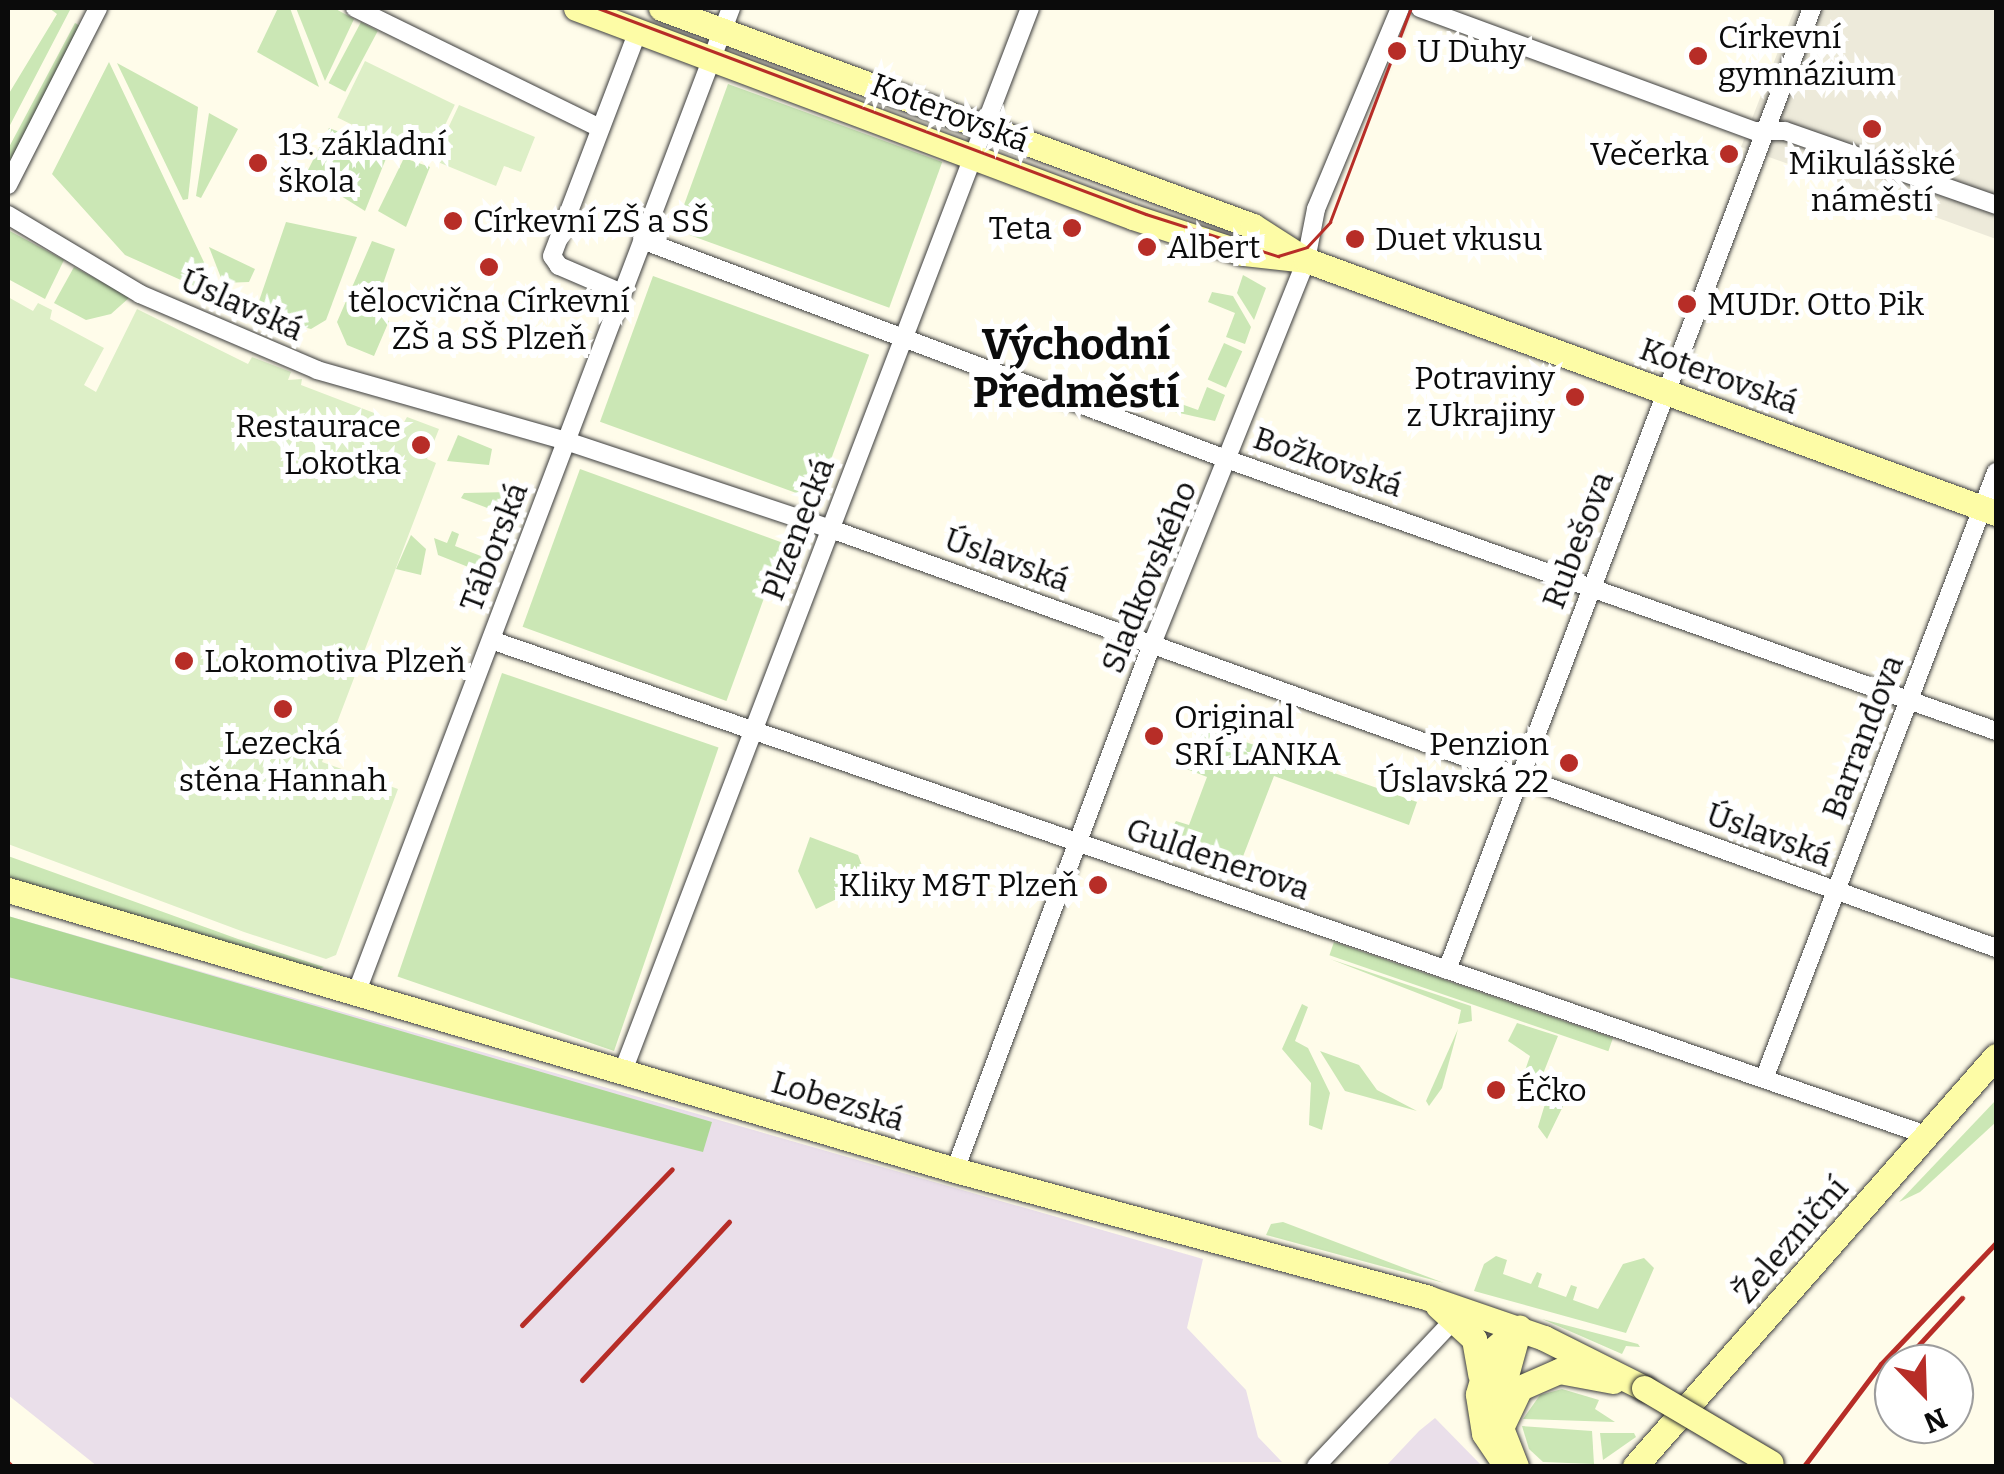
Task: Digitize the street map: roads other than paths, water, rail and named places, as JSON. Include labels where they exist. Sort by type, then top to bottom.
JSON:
[{"type":"street","points":[[8,185],[98,8]]},
{"type":"street","points":[[355,8],[600,128]]},
{"type":"street","name":"Koterovská","points":[[576,8],[1243,254],[1306,260]]},
{"type":"street","name":"Koterovská","points":[[661,8],[726,19],[984,128],[1253,226],[1306,260],[1990,510]]},
{"type":"street","name":"Plzenecká","points":[[623,1071],[1030,8]]},
{"type":"street","name":"Sladkovského","points":[[955,1170],[1152,644],[1230,460],[1306,260],[1316,209],[1400,8]]},
{"type":"street","points":[[1420,8],[1765,132],[1785,131],[1996,205]]},
{"type":"street","points":[[1765,132],[1812,8]]},
{"type":"street","name":"Táborská","points":[[357,991],[726,19]]},
{"type":"street","points":[[622,294],[559,266],[552,256],[638,31]]},
{"type":"street","name":"Rubešova","points":[[1448,970],[1765,132]]},
{"type":"street","name":"Úslavská","points":[[8,215],[140,294],[278,355],[566,440],[830,529],[1996,948]]},
{"type":"street","name":"Božkovská","points":[[642,240],[1230,460],[1996,731]]},
{"type":"street","name":"Barrandova","points":[[1764,1080],[1909,701],[1990,510],[1996,472]]},
{"type":"street","name":"Guldenerova","points":[[490,640],[1926,1135]]},
{"type":"street","name":"Lobezská","points":[[8,890],[955,1170],[1428,1298],[1459,1314],[1508,1324],[1644,1388]]},
{"type":"street","name":"Železniční","points":[[1635,1466],[1996,1056]]},
{"type":"street","points":[[1316,1466],[1459,1314],[1478,1346],[1478,1394],[1484,1433],[1513,1466]]},
{"type":"street","points":[[1478,1394],[1490,1352],[1508,1324]]},
{"type":"street","points":[[1508,1324],[1494,1403],[1497,1434],[1513,1466]]},
{"type":"street","points":[[1513,1466],[1501,1428],[1509,1402],[1528,1382],[1559,1371],[1644,1388],[1776,1466]]},
{"type":"tram line","points":[[598,8],[1146,214],[1278,256],[1307,247],[1330,222],[1411,8]]},
{"type":"railway","points":[[522,1325],[672,1169]]},
{"type":"railway","points":[[582,1380],[729,1222]]},
{"type":"railway","points":[[1804,1466],[1881,1364],[1996,1243]]},
{"type":"railway","points":[[1919,1344],[1962,1298]]},
{"type":"railway","points":[[8,1463],[11,1466]]},
{"type":"place","name":"U Duhy","points":[[1397,51]]},
{"type":"place","name":"Církevní gymnázium","points":[[1698,56]]},
{"type":"place","name":"Mikulášské náměstí","points":[[1872,129]]},
{"type":"place","name":"Večerka","points":[[1729,154]]},
{"type":"place","name":"13. základní škola","points":[[258,163]]},
{"type":"place","name":"Církevní ZŠ a SŠ","points":[[453,221]]},
{"type":"place","name":"Teta","points":[[1072,228]]},
{"type":"place","name":"Duet vkusu","points":[[1355,239]]},
{"type":"place","name":"Albert","points":[[1147,247]]},
{"type":"place","name":"tělocvična Církevní ZŠ a SŠ Plzeň","points":[[489,267]]},
{"type":"place","name":"MUDr. Otto Pik","points":[[1687,304]]},
{"type":"place","name":"Potraviny z Ukrajiny","points":[[1575,397]]},
{"type":"place","name":"Restaurace Lokotka","points":[[421,445]]},
{"type":"place","name":"Lokomotiva Plzeň","points":[[184,661]]},
{"type":"place","name":"Lezecká stěna Hannah","points":[[283,709]]},
{"type":"place","name":"Original SRÍ LANKA","points":[[1154,736]]},
{"type":"place","name":"Penzion Úslavská 22","points":[[1569,763]]},
{"type":"place","name":"Kliky M&T Plzeň","points":[[1098,885]]},
{"type":"place","name":"Éčko","points":[[1496,1090]]},
{"type":"district","name":"Východní Předměstí","points":[[1076,369]]}]
